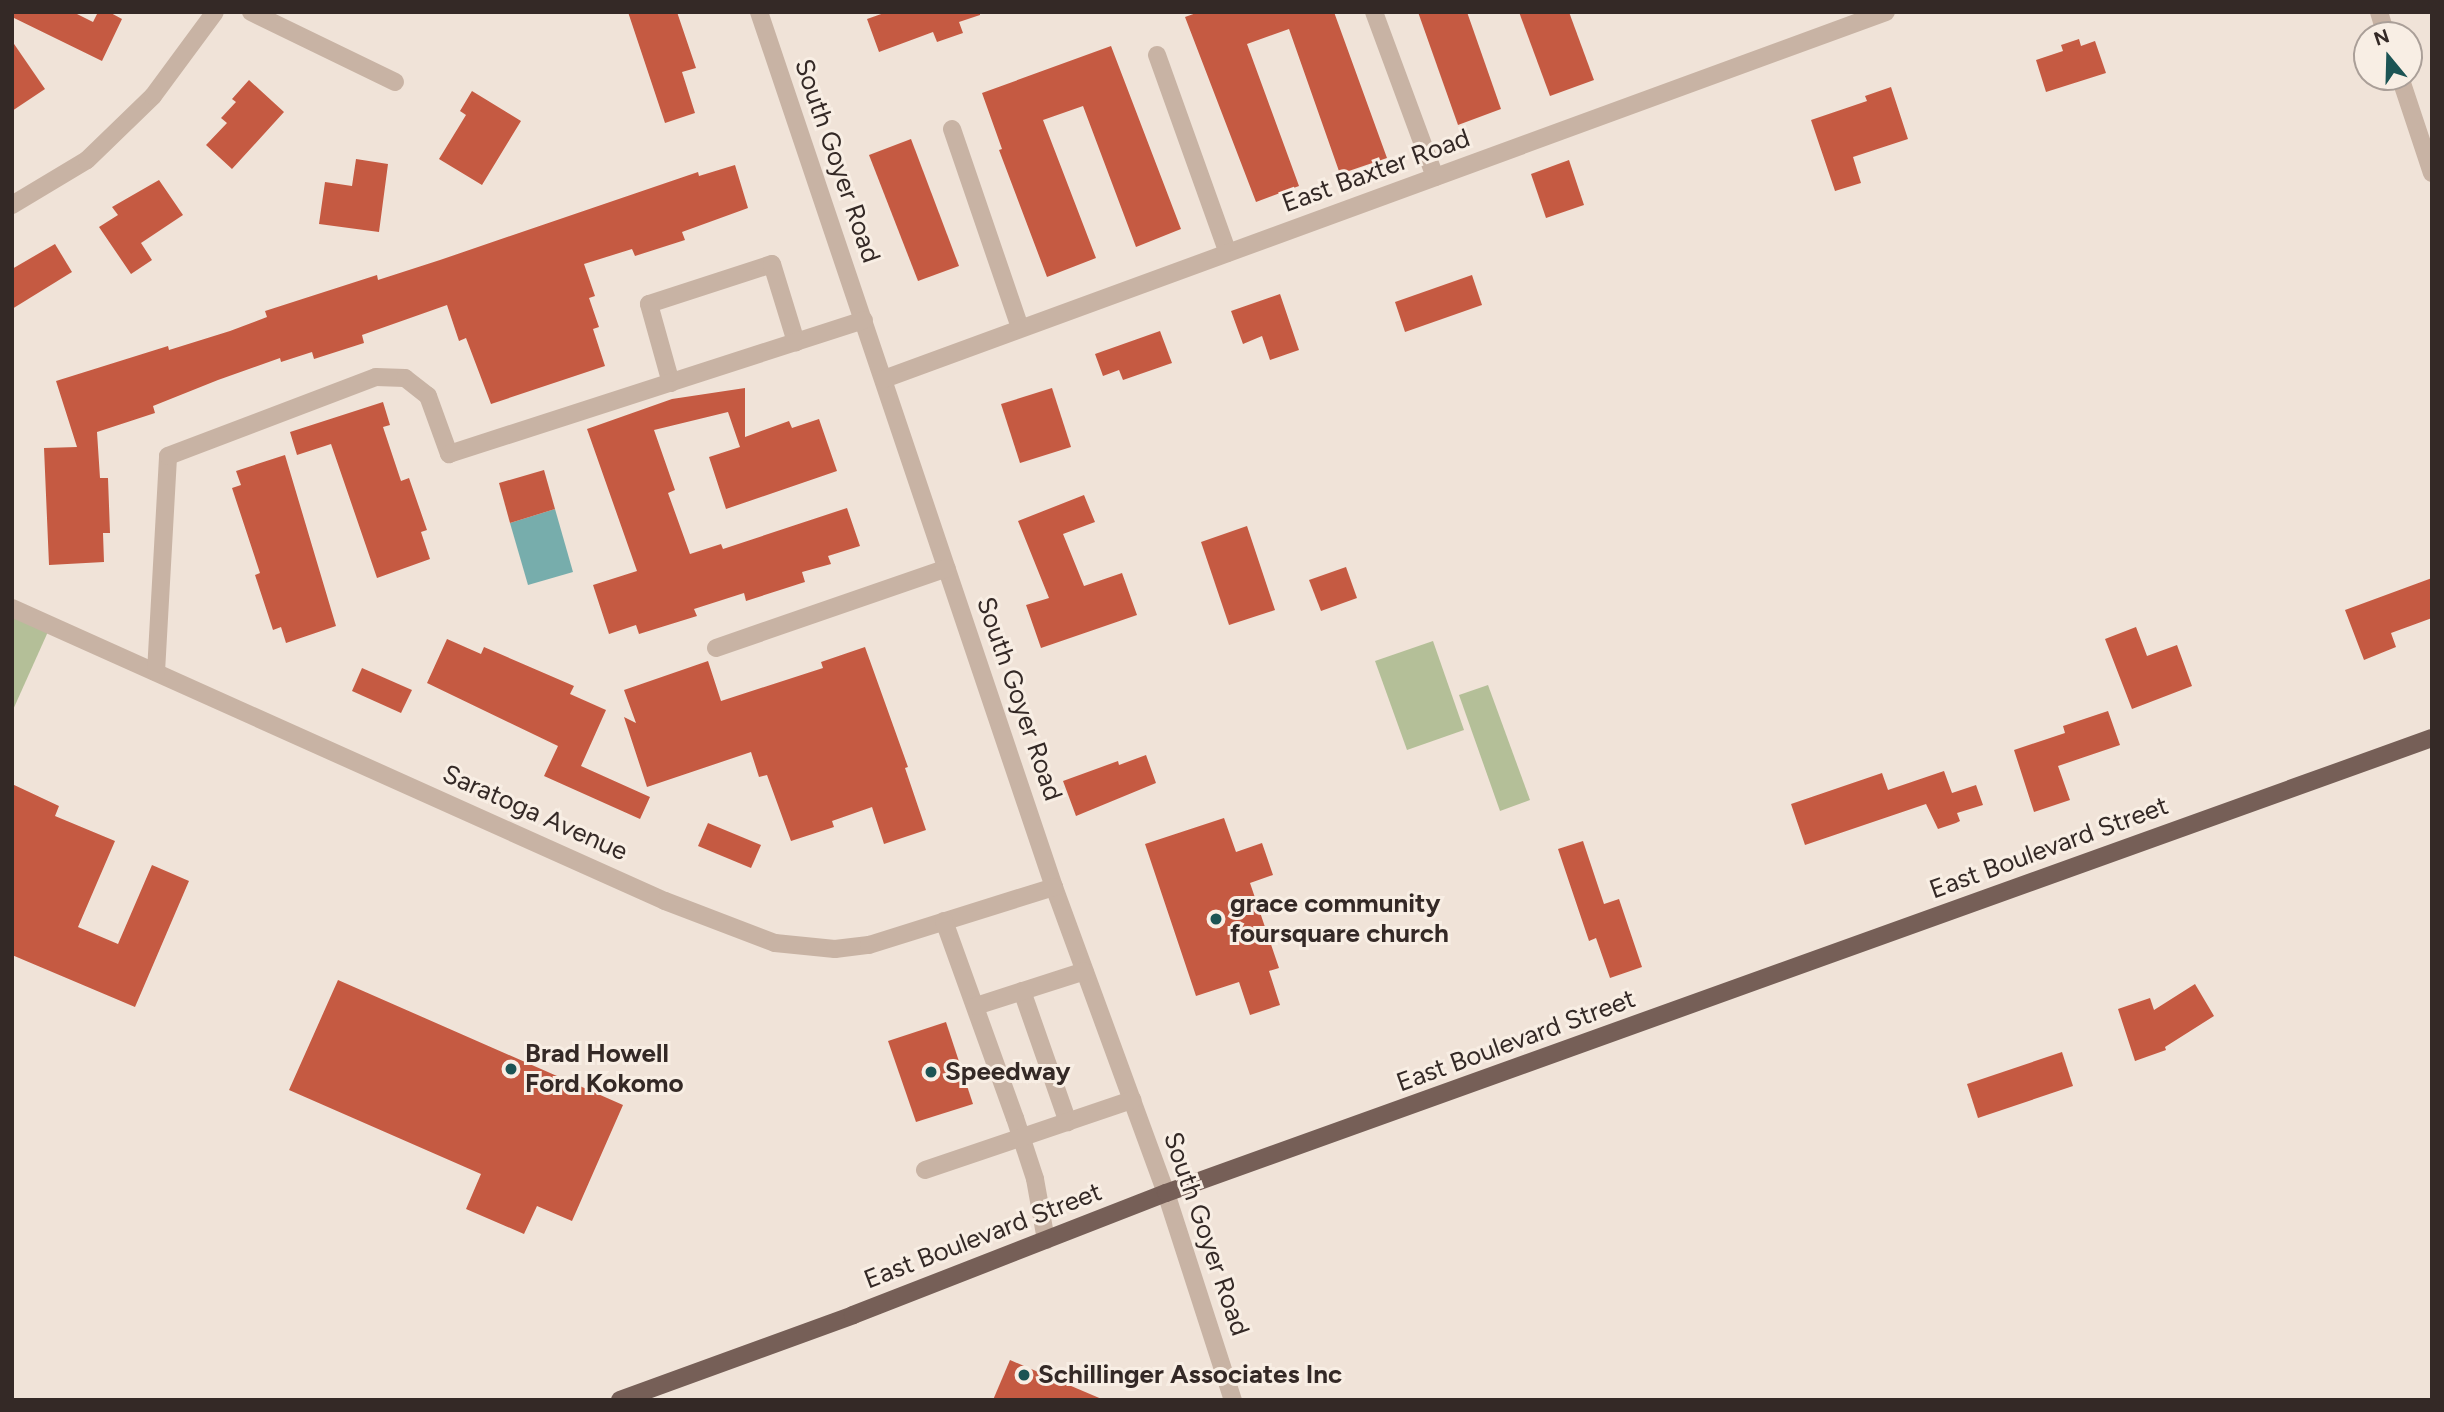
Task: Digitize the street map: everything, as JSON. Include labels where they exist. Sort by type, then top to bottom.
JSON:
[{"type":"main road","name":"East Boulevard Street","points":[[620,1400],[853,1315],[1166,1193],[2432,738]]},
{"type":"street","points":[[12,205],[87,160],[153,96],[215,12]]},
{"type":"street","points":[[251,12],[395,82]]},
{"type":"street","name":"South Goyer Road","points":[[760,12],[1054,887],[1166,1193],[1233,1400]]},
{"type":"street","points":[[1374,12],[1435,177]]},
{"type":"street","name":"East Baxter Road","points":[[884,379],[1886,12]]},
{"type":"street","points":[[1157,55],[1228,253]]},
{"type":"street","points":[[2405,91],[2432,173]]},
{"type":"street","points":[[952,129],[1020,328]]},
{"type":"street","points":[[671,383],[649,304],[772,264],[796,342]]},
{"type":"street","points":[[156,672],[168,456],[376,377],[405,377],[428,396],[449,454],[864,320]]},
{"type":"street","points":[[716,648],[947,568]]},
{"type":"street","name":"Saratoga Avenue","points":[[12,608],[665,901],[775,943],[835,949],[869,945],[1054,887]]},
{"type":"street","points":[[944,921],[1022,1138],[1035,1179],[1046,1240]]},
{"type":"street","points":[[976,1006],[1085,971]]},
{"type":"street","points":[[1022,991],[1068,1122]]},
{"type":"street","points":[[925,1170],[1132,1100]]},
{"type":"green space","points":[[12,608],[51,625],[12,712]]},
{"type":"green space","points":[[1433,641],[1464,730],[1407,750],[1375,661]]},
{"type":"green space","points":[[1488,685],[1530,800],[1500,811],[1459,695]]},
{"type":"water","points":[[555,509],[573,572],[528,585],[510,523]]},
{"type":"building","points":[[12,12],[73,12],[93,22],[98,12],[109,12],[122,19],[102,61],[12,17]]},
{"type":"building","points":[[628,12],[677,12],[696,68],[682,72],[695,113],[665,123]]},
{"type":"building","points":[[887,12],[980,12],[980,15],[959,22],[963,33],[937,42],[933,32],[879,52],[867,19]]},
{"type":"building","points":[[1199,12],[1334,12],[1387,158],[1340,174],[1289,29],[1247,44],[1299,186],[1256,202],[1185,17]]},
{"type":"building","points":[[1418,12],[1467,12],[1501,109],[1458,125]]},
{"type":"building","points":[[1519,12],[1569,12],[1594,80],[1550,96]]},
{"type":"building","points":[[2079,39],[2081,46],[2095,41],[2106,73],[2046,92],[2036,60],[2063,51],[2061,45]]},
{"type":"building","points":[[12,41],[45,89],[12,111]]},
{"type":"building","points":[[1111,46],[1181,229],[1136,247],[1083,106],[1043,120],[1096,258],[1047,277],[999,150],[1002,149],[982,93]]},
{"type":"building","points":[[249,80],[284,112],[232,169],[206,145],[227,123],[221,118],[236,102],[232,99]]},
{"type":"building","points":[[1891,87],[1908,139],[1853,157],[1861,183],[1835,191],[1811,120],[1867,101],[1865,96]]},
{"type":"building","points":[[472,91],[521,121],[482,185],[439,159],[466,115],[460,111]]},
{"type":"building","points":[[911,139],[959,266],[918,281],[869,155]]},
{"type":"building","points":[[356,159],[388,164],[379,232],[319,224],[325,182],[352,186]]},
{"type":"building","points":[[1569,160],[1584,205],[1546,218],[1531,174]]},
{"type":"building","points":[[735,165],[748,208],[682,232],[685,240],[635,256],[632,249],[584,264],[595,296],[589,298],[599,327],[593,329],[605,366],[491,404],[466,338],[459,341],[447,305],[362,335],[364,343],[314,359],[312,352],[281,362],[280,358],[218,380],[153,406],[155,413],[97,432],[100,478],[108,478],[110,533],[103,533],[104,562],[49,565],[44,448],[77,447],[56,381],[168,346],[169,350],[230,331],[267,317],[265,311],[377,275],[378,280],[698,172],[699,176]]},
{"type":"building","points":[[159,180],[183,215],[141,243],[152,260],[131,274],[99,227],[118,215],[112,207]]},
{"type":"building","points":[[55,244],[72,272],[12,309],[12,269]]},
{"type":"building","points":[[1472,275],[1482,305],[1405,332],[1395,302]]},
{"type":"building","points":[[1280,294],[1299,350],[1270,360],[1262,336],[1243,344],[1231,311]]},
{"type":"building","points":[[1160,331],[1172,363],[1123,380],[1119,370],[1103,376],[1095,354]]},
{"type":"building","points":[[745,388],[745,437],[789,421],[792,428],[819,419],[837,471],[726,509],[709,457],[740,447],[728,412],[654,430],[675,490],[668,493],[690,554],[721,544],[723,549],[847,508],[860,546],[828,556],[831,564],[802,572],[805,582],[746,601],[744,593],[694,609],[697,616],[639,634],[636,625],[609,634],[593,585],[637,571],[587,429],[672,399]]},
{"type":"building","points":[[1052,388],[1071,447],[1020,463],[1001,404]]},
{"type":"building","points":[[383,402],[390,425],[383,427],[401,481],[409,478],[427,530],[421,532],[430,559],[377,578],[331,444],[297,455],[290,432]]},
{"type":"building","points":[[285,455],[336,626],[286,643],[281,627],[273,630],[255,575],[260,573],[232,488],[241,485],[236,471]]},
{"type":"building","points":[[544,470],[555,509],[510,523],[499,483]]},
{"type":"building","points":[[1084,495],[1095,522],[1063,534],[1084,586],[1122,573],[1137,615],[1041,648],[1026,605],[1049,598],[1018,521]]},
{"type":"building","points":[[1247,526],[1275,610],[1229,625],[1201,542]]},
{"type":"building","points":[[1346,567],[1357,598],[1321,611],[1309,580]]},
{"type":"building","points":[[2432,578],[2432,618],[2391,633],[2396,647],[2364,660],[2345,610]]},
{"type":"building","points":[[2136,627],[2147,656],[2177,645],[2192,686],[2132,709],[2105,639]]},
{"type":"building","points":[[447,639],[481,654],[484,647],[574,686],[570,694],[606,710],[581,766],[650,797],[640,819],[544,776],[558,746],[427,683]]},
{"type":"building","points":[[865,647],[908,767],[905,768],[926,830],[884,844],[872,807],[832,821],[834,827],[791,841],[767,775],[759,777],[751,752],[647,787],[624,717],[636,723],[624,690],[708,661],[721,701],[823,668],[821,662]]},
{"type":"building","points":[[362,668],[412,690],[401,713],[352,691]]},
{"type":"building","points":[[2108,711],[2120,745],[2058,766],[2070,800],[2034,812],[2014,750],[2065,733],[2063,726]]},
{"type":"building","points":[[1146,755],[1156,783],[1076,816],[1063,781],[1118,761],[1119,765]]},
{"type":"building","points":[[1944,771],[1952,793],[1976,785],[1983,805],[1957,813],[1960,821],[1938,829],[1926,804],[1805,845],[1791,804],[1882,773],[1888,790]]},
{"type":"building","points":[[12,784],[59,806],[55,816],[115,841],[78,927],[118,944],[152,865],[189,881],[135,1007],[12,955]]},
{"type":"building","name":"grace community foursquare church","points":[[1224,818],[1236,852],[1262,843],[1273,875],[1250,883],[1279,968],[1269,971],[1280,1005],[1250,1015],[1239,982],[1196,996],[1145,844]]},
{"type":"building","points":[[708,823],[761,845],[751,868],[698,846]]},
{"type":"building","points":[[1583,841],[1604,904],[1619,899],[1642,967],[1610,978],[1596,938],[1589,941],[1558,849]]},
{"type":"building","points":[[338,980],[623,1105],[572,1221],[537,1206],[524,1234],[466,1209],[481,1174],[289,1090]]},
{"type":"building","points":[[2195,984],[2214,1016],[2165,1047],[2166,1050],[2135,1061],[2118,1009],[2150,998],[2154,1010]]},
{"type":"building","name":"Speedway","points":[[946,1022],[973,1104],[916,1122],[888,1041]]},
{"type":"building","points":[[2062,1052],[2073,1086],[1978,1118],[1967,1084]]},
{"type":"building","name":"Schillinger Associates Inc","points":[[1010,1360],[1104,1400],[993,1400]]},
{"type":"place","name":"grace community foursquare church","points":[[1216,919]]},
{"type":"place","name":"Brad Howell Ford Kokomo","points":[[511,1069]]},
{"type":"place","name":"Speedway","points":[[931,1072]]},
{"type":"place","name":"Schillinger Associates Inc","points":[[1024,1375]]}]
